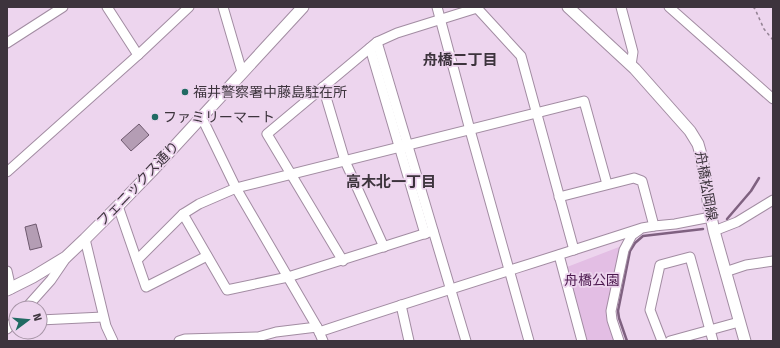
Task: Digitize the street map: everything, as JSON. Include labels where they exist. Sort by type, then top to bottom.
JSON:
[{"type":"main road","name":"フェニックス通り","points":[[9,290],[66,257],[85,240],[303,7]]},
{"type":"main road","name":"舟橋松岡線","points":[[568,7],[631,65],[690,131],[698,144],[702,158],[714,231],[744,341]]},
{"type":"street","points":[[7,43],[63,7]]},
{"type":"street","points":[[107,7],[138,55]]},
{"type":"street","points":[[7,172],[138,55],[189,7]]},
{"type":"street","points":[[224,7],[242,72]]},
{"type":"street","points":[[437,7],[529,341]]},
{"type":"street","points":[[621,7],[633,52],[631,65]]},
{"type":"street","points":[[669,7],[773,99]]},
{"type":"street","points":[[343,261],[267,134],[373,45],[397,33],[478,8],[521,56],[574,250]]},
{"type":"street","points":[[373,45],[429,232],[450,289],[466,341]]},
{"type":"street","points":[[323,87],[345,161],[384,247]]},
{"type":"street","points":[[137,260],[183,214],[199,204],[236,188],[584,101],[607,184]]},
{"type":"street","points":[[201,116],[236,188],[323,341]]},
{"type":"street","points":[[559,196],[634,178],[642,181],[654,226]]},
{"type":"street","points":[[714,231],[737,222],[773,200]]},
{"type":"street","points":[[118,206],[146,288],[207,256]]},
{"type":"street","points":[[183,214],[226,290],[288,278],[429,232]]},
{"type":"street","points":[[179,341],[185,339],[200,340],[258,337],[276,332],[318,330],[642,228],[675,224],[711,217]]},
{"type":"street","points":[[619,341],[612,320],[611,311],[624,250],[632,235],[642,228]]},
{"type":"street","points":[[85,240],[103,317],[113,341]]},
{"type":"street","points":[[558,255],[582,341]]},
{"type":"street","points":[[33,300],[51,280],[66,257]]},
{"type":"street","points":[[662,341],[650,310],[660,264],[690,257],[713,341]]},
{"type":"street","points":[[726,272],[746,265],[772,263]]},
{"type":"street","points":[[7,271],[9,290]]},
{"type":"street","points":[[401,305],[409,341]]},
{"type":"street","points":[[48,320],[103,317]]},
{"type":"street","points":[[670,341],[740,322]]},
{"type":"path","points":[[753,7],[764,30],[773,40]]},
{"type":"green space","name":"舟橋公園","points":[[619,247],[619,262],[615,274],[615,341],[585,341],[567,267]]},
{"type":"building","points":[[139,124],[149,135],[131,151],[121,140]]},
{"type":"building","points":[[36,224],[42,247],[30,250],[25,227]]},
{"type":"waterway","points":[[727,219],[751,191],[759,178]]},
{"type":"waterway","points":[[627,341],[618,311],[630,251],[635,243],[643,236],[703,229]]},
{"type":"place","name":"福井警察署中藤島駐在所","points":[[185,92]]},
{"type":"place","name":"ファミリーマート","points":[[155,117]]},
{"type":"district","name":"舟橋二丁目","points":[[460,60]]},
{"type":"district","name":"高木北一丁目","points":[[391,182]]}]
